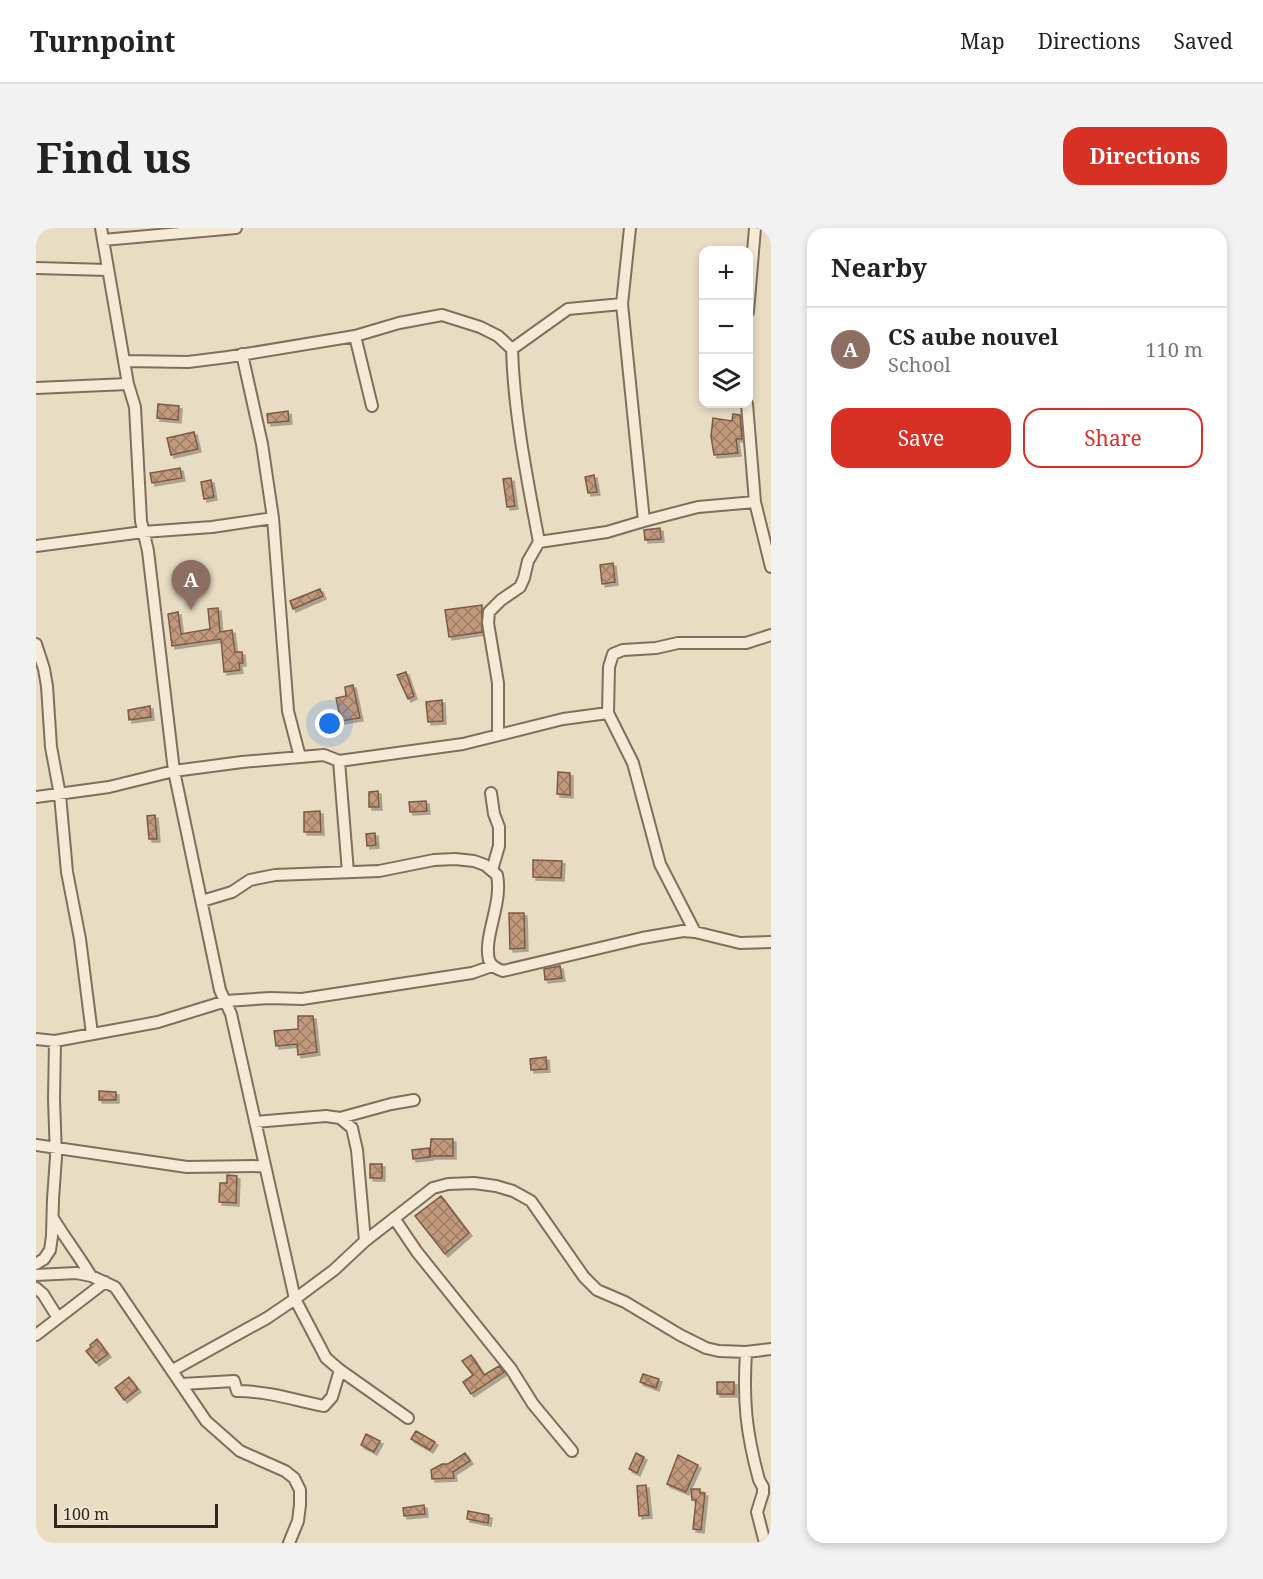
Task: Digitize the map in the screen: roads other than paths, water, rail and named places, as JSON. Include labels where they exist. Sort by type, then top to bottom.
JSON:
[{"type":"street","points":[[100,228],[128,384],[135,407],[138,493],[148,551],[174,771],[220,990],[231,1014],[295,1299],[326,1358],[408,1418]]},
{"type":"street","points":[[103,240],[236,228]]},
{"type":"street","points":[[630,228],[622,304],[644,521]]},
{"type":"street","points":[[749,300],[755,228]]},
{"type":"street","points":[[36,268],[108,270]]},
{"type":"street","points":[[512,348],[568,309],[622,304]]},
{"type":"street","points":[[125,361],[188,362],[355,336],[399,323],[442,315],[480,327],[498,336],[512,348],[513,382],[522,450],[538,542],[528,561],[525,578],[520,587],[513,594],[501,600],[489,612],[488,623],[498,683],[498,735]]},
{"type":"street","points":[[355,336],[372,406]]},
{"type":"street","points":[[242,354],[262,444],[273,518],[288,711],[300,757]]},
{"type":"street","points":[[36,388],[128,384]]},
{"type":"street","points":[[747,408],[755,502],[771,567]]},
{"type":"street","points":[[538,542],[607,532],[698,507],[755,502]]},
{"type":"street","points":[[36,546],[273,518]]},
{"type":"street","points":[[695,932],[660,864],[633,762],[608,713],[609,667],[613,654],[627,649],[656,648],[678,644],[746,643],[771,635]]},
{"type":"street","points":[[36,644],[47,686],[52,754],[60,795],[67,872],[80,939],[92,1034]]},
{"type":"street","points":[[36,798],[109,787],[174,771],[324,755],[339,761],[463,744],[562,719],[608,713]]},
{"type":"street","points":[[339,761],[348,872]]},
{"type":"street","points":[[491,793],[500,837],[500,846],[492,870]]},
{"type":"street","points":[[202,901],[232,892],[250,879],[275,875],[379,871],[434,860],[454,859],[474,861],[497,875],[498,897],[489,960],[492,966],[503,971],[642,938],[683,931],[740,944],[771,942]]},
{"type":"street","points":[[36,1039],[55,1041],[158,1022],[226,1001],[270,998],[302,999],[340,994],[472,974],[492,966]]},
{"type":"street","points":[[36,1264],[44,1259],[50,1250],[53,1217],[56,1148],[55,1041]]},
{"type":"street","points":[[255,1122],[326,1116],[340,1118],[414,1100]]},
{"type":"street","points":[[340,1118],[352,1128],[354,1137],[365,1241]]},
{"type":"street","points":[[36,1145],[187,1167],[265,1166]]},
{"type":"street","points":[[173,1370],[267,1318],[295,1299],[334,1270],[365,1241],[433,1188],[448,1184],[474,1183],[513,1191],[531,1201],[593,1288],[626,1302],[706,1348],[746,1352],[771,1349]]},
{"type":"street","points":[[53,1217],[66,1241],[80,1256],[91,1276]]},
{"type":"street","points":[[394,1218],[417,1252],[511,1369],[533,1404],[572,1451]]},
{"type":"street","points":[[36,1275],[76,1273],[91,1276],[115,1287],[206,1421],[240,1451],[285,1471],[294,1478],[300,1490],[300,1505],[298,1521],[289,1543]]},
{"type":"street","points":[[36,1335],[105,1282]]},
{"type":"street","points":[[36,1288],[43,1294],[58,1318]]},
{"type":"street","points":[[746,1352],[743,1390],[746,1427],[759,1480],[763,1487],[757,1512],[765,1543]]},
{"type":"street","points":[[182,1384],[234,1381],[237,1391],[278,1394],[324,1406],[332,1397],[340,1370]]},
{"type":"street","points":[[757,1512],[771,1510]]},
{"type":"place","name":"CS aube nouvel","points":[[191,610]]}]
